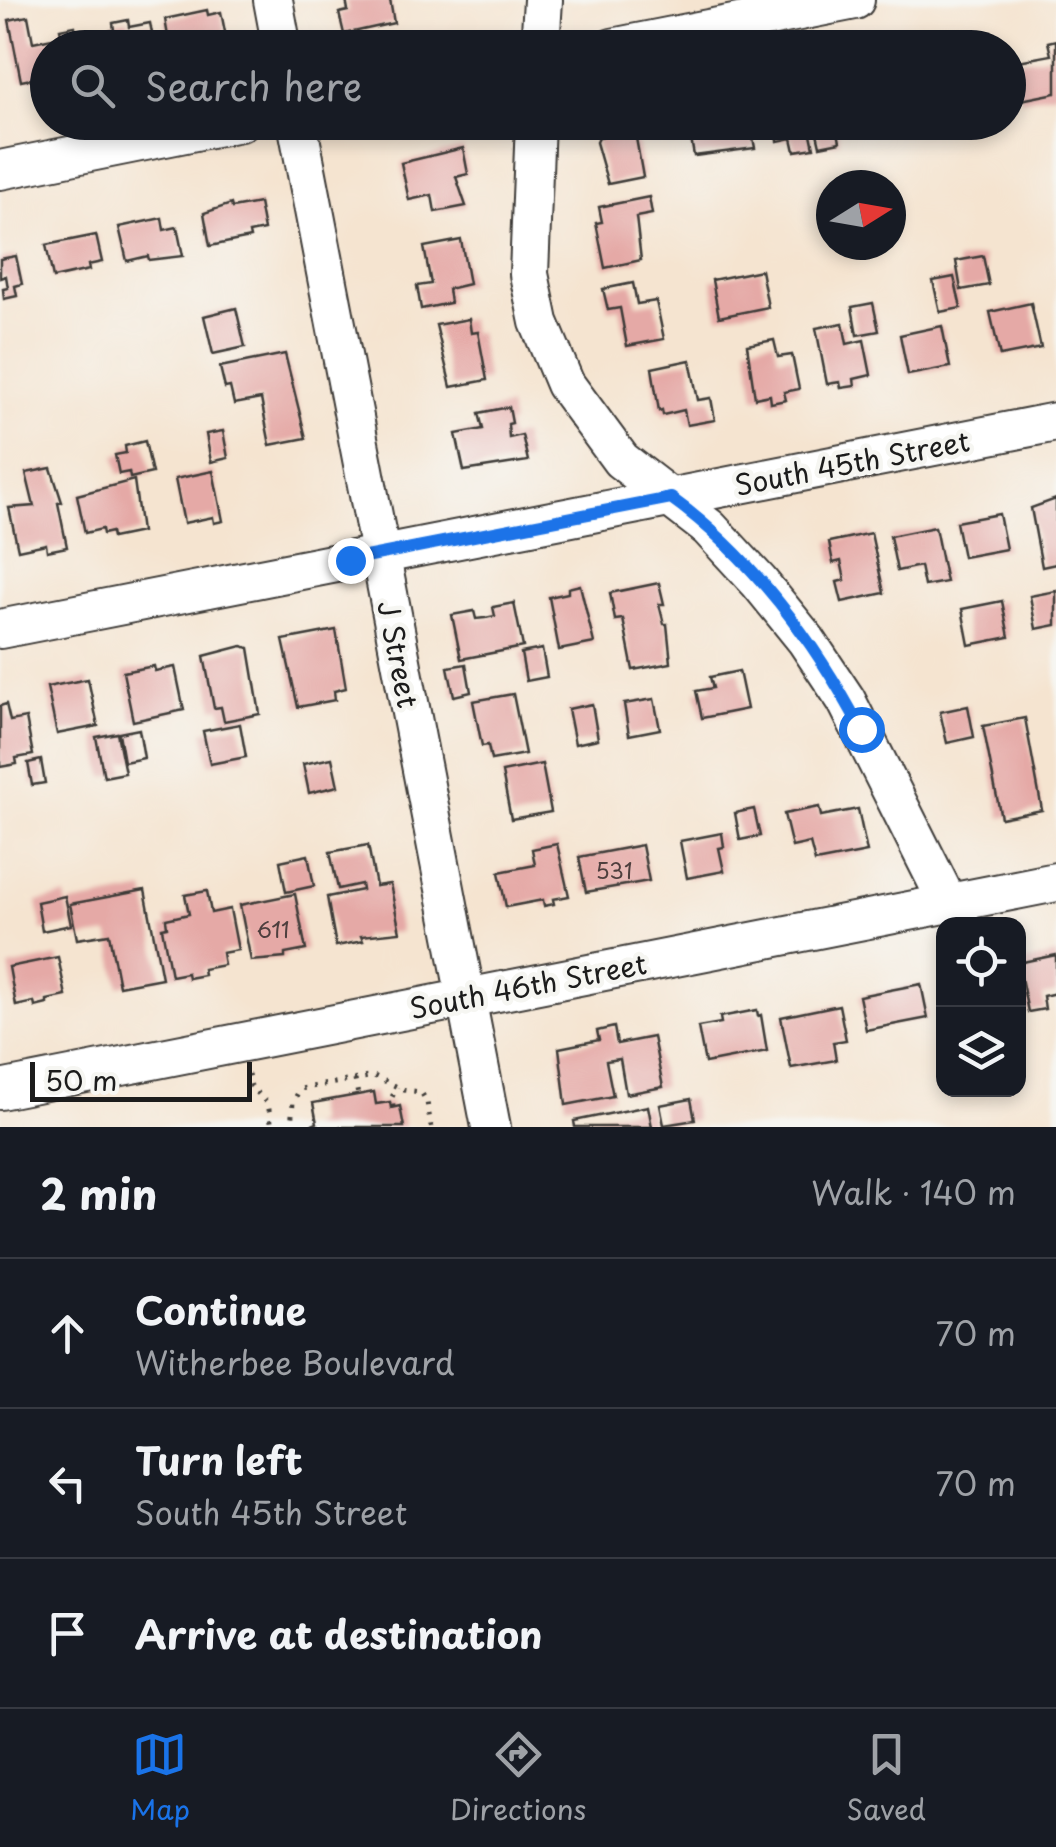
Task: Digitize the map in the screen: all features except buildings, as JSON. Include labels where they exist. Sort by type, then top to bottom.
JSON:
[{"type":"street","points":[[272,0],[278,30]]},
{"type":"street","points":[[542,30],[544,0]]},
{"type":"street","points":[[703,30],[855,0]]},
{"type":"street","points":[[0,170],[150,140]]},
{"type":"street","name":"J Street","points":[[300,140],[491,1127]]},
{"type":"street","points":[[534,140],[528,260],[546,343],[565,384],[621,460],[709,528],[759,582],[829,672],[948,903]]},
{"type":"street","name":"South 45th Street","points":[[0,629],[1056,422]]},
{"type":"street","name":"South 46th Street","points":[[0,1090],[1056,882]]},
{"type":"path","points":[[248,1074],[250,1086],[268,1104],[272,1127]]},
{"type":"path","points":[[291,1127],[293,1102],[300,1090],[379,1077],[397,1087],[416,1089],[425,1097],[432,1127]]},
{"type":"path","points":[[354,1080],[358,1095]]},
{"type":"path","points":[[393,1108],[392,1097],[397,1087]]},
{"type":"route","points":[[350,560],[671,498],[709,528],[783,610],[829,672],[861,729]]}]
